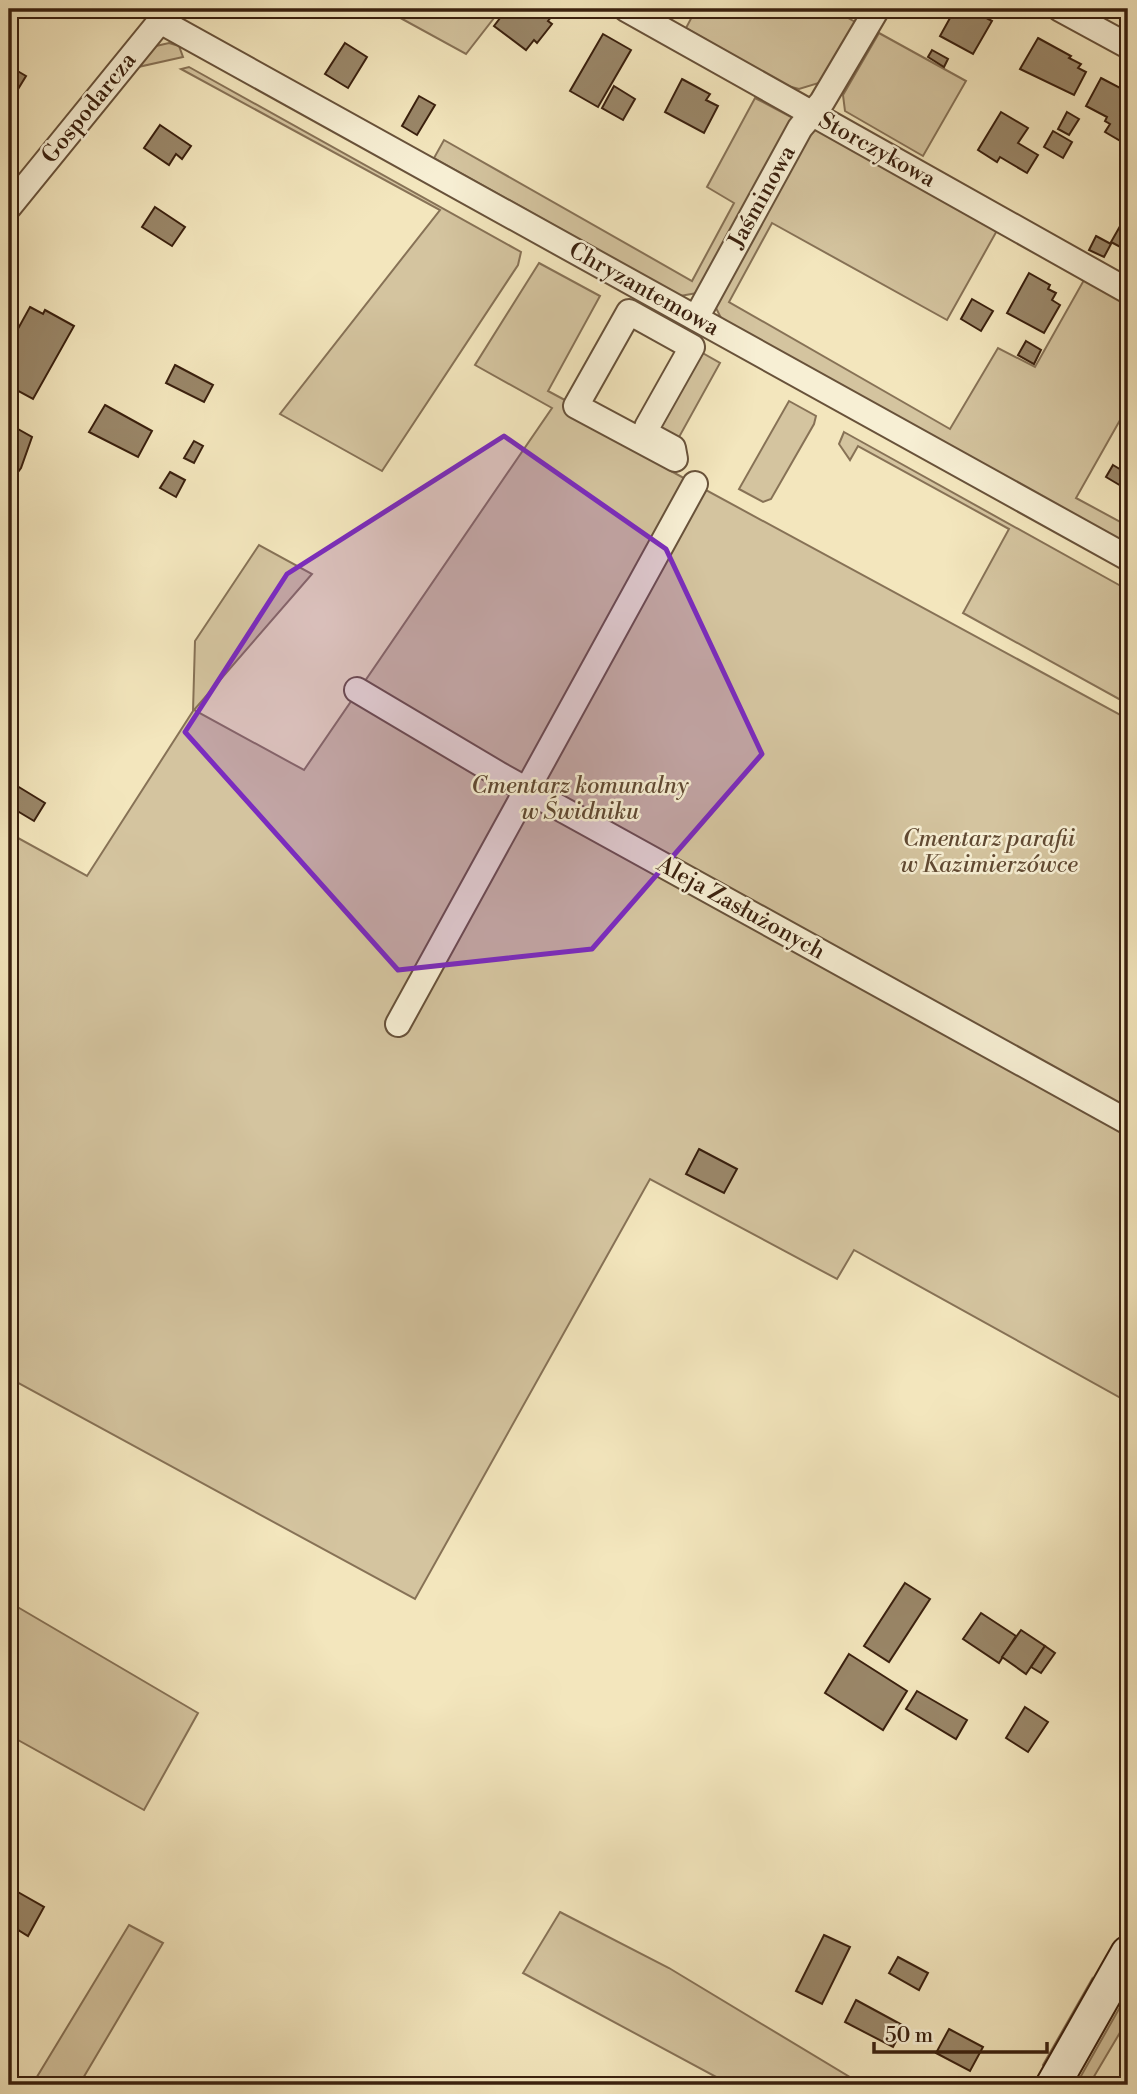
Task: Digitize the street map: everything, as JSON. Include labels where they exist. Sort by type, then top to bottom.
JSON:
[{"type":"street","name":"Storczykowa","points":[[626,9],[1128,291]]},
{"type":"street","name":"Jaśminowa","points":[[696,318],[800,128],[814,114],[877,9]]},
{"type":"street","points":[[1060,9],[1128,46]]},
{"type":"street","name":"Gospodarcza","points":[[9,207],[167,12]]},
{"type":"street","name":"Chryzantemowa","points":[[167,12],[696,318],[1128,558]]},
{"type":"street","points":[[629,312],[692,346],[647,426],[649,435],[673,448],[675,459],[576,406],[629,312]]},
{"type":"street","points":[[398,1024],[695,484]]},
{"type":"street","name":"Aleja Zasłużonych","points":[[357,690],[529,790],[1128,1122]]},
{"type":"street","points":[[1053,2085],[1128,1953]]},
{"type":"highlighted area","points":[[504,436],[666,549],[762,754],[592,949],[398,970],[185,732],[287,574]]},
{"type":"green space","points":[[384,9],[501,9],[466,54]]},
{"type":"green space","points":[[696,9],[832,9],[857,23],[822,82],[799,89],[784,85],[686,28]]},
{"type":"green space","points":[[879,33],[966,81],[923,156],[845,111],[843,95]]},
{"type":"green space","points":[[169,43],[179,46],[183,57],[138,67],[156,46]]},
{"type":"green space","points":[[189,67],[521,252],[518,265],[382,471],[280,414],[440,210],[181,69]]},
{"type":"green space","points":[[755,98],[793,118],[697,293],[680,296],[434,158],[444,140],[692,281],[734,203],[707,187]]},
{"type":"green space","points":[[821,126],[999,227],[947,320],[772,223],[729,302],[950,429],[998,348],[1035,367],[1084,280],[1128,304],[1128,406],[1076,498],[1128,526],[1128,545],[722,320],[716,308],[716,301],[806,137]]},
{"type":"green space","points":[[539,263],[600,296],[548,391],[675,459],[669,470],[1128,719],[1128,1402],[854,1250],[837,1279],[650,1179],[415,1599],[9,1378],[9,833],[87,876],[193,711],[195,641],[259,545],[312,574],[194,710],[304,770],[552,408],[475,365]]},
{"type":"green space","points":[[692,347],[720,363],[673,448],[649,435]]},
{"type":"green space","points":[[789,401],[816,416],[814,424],[771,499],[763,502],[739,489]]},
{"type":"green space","points":[[844,432],[1128,590],[1128,704],[963,613],[1009,529],[858,446],[850,460],[839,444]]},
{"type":"green space","points":[[9,1602],[198,1713],[144,1810],[9,1735]]},
{"type":"green space","points":[[560,1912],[669,1968],[863,2085],[731,2085],[523,1973]]},
{"type":"green space","points":[[129,1925],[163,1943],[79,2085],[32,2085]]},
{"type":"green space","points":[[1092,1979],[1093,1984],[1046,2067],[1043,2065]]},
{"type":"green space","points":[[1128,1993],[1128,2019],[1089,2085],[1077,2083]]},
{"type":"building","points":[[507,9],[556,11],[548,21],[552,24],[537,43],[534,40],[526,50],[494,26]]},
{"type":"building","points":[[955,9],[970,9],[992,21],[973,54],[940,36]]},
{"type":"building","points":[[603,34],[631,50],[598,107],[570,91]]},
{"type":"building","points":[[1038,38],[1081,64],[1078,68],[1086,72],[1074,95],[1020,69]]},
{"type":"building","points":[[345,43],[367,57],[348,88],[325,74]]},
{"type":"building","points":[[932,50],[948,59],[944,67],[928,57]]},
{"type":"building","points":[[9,66],[26,76],[9,104]]},
{"type":"building","points":[[1101,78],[1120,88],[1123,83],[1128,86],[1128,135],[1124,143],[1105,132],[1110,124],[1105,121],[1107,117],[1086,106]]},
{"type":"building","points":[[682,79],[710,94],[706,100],[718,106],[704,133],[665,112]]},
{"type":"building","points":[[614,86],[635,99],[623,120],[602,108]]},
{"type":"building","points":[[419,96],[435,105],[417,135],[402,126]]},
{"type":"building","points":[[1001,112],[1028,128],[1018,143],[1038,155],[1027,173],[1000,157],[997,162],[978,150]]},
{"type":"building","points":[[1067,112],[1079,119],[1069,135],[1058,129]]},
{"type":"building","points":[[160,125],[191,146],[182,159],[176,154],[169,165],[144,148]]},
{"type":"building","points":[[1053,131],[1072,142],[1063,158],[1044,147]]},
{"type":"building","points":[[155,207],[185,227],[172,246],[142,227]]},
{"type":"building","points":[[1128,215],[1128,251],[1111,242]]},
{"type":"building","points":[[1096,236],[1111,244],[1104,257],[1089,250]]},
{"type":"building","points":[[1029,273],[1050,285],[1048,289],[1056,293],[1052,300],[1060,305],[1044,333],[1007,313]]},
{"type":"building","points":[[972,299],[993,311],[981,331],[961,319]]},
{"type":"building","points":[[30,307],[43,314],[45,310],[74,326],[33,399],[9,386],[9,345]]},
{"type":"building","points":[[1026,341],[1041,350],[1034,364],[1018,355]]},
{"type":"building","points":[[175,365],[213,385],[204,402],[166,383]]},
{"type":"building","points":[[105,405],[152,431],[138,457],[89,432]]},
{"type":"building","points":[[9,424],[32,437],[21,468],[9,484]]},
{"type":"building","points":[[194,441],[203,446],[194,463],[184,458]]},
{"type":"building","points":[[1113,465],[1128,474],[1128,490],[1106,477]]},
{"type":"building","points":[[170,472],[185,480],[176,497],[160,488]]},
{"type":"building","points":[[9,781],[45,803],[34,821],[9,806]]},
{"type":"building","points":[[699,1149],[737,1169],[724,1193],[686,1174]]},
{"type":"building","points":[[905,1583],[930,1599],[889,1662],[864,1646]]},
{"type":"building","points":[[981,1613],[1016,1636],[999,1663],[963,1639]]},
{"type":"building","points":[[1021,1630],[1045,1646],[1026,1674],[1002,1657]]},
{"type":"building","points":[[1045,1646],[1055,1653],[1041,1673],[1031,1667]]},
{"type":"building","points":[[849,1654],[907,1691],[883,1730],[825,1693]]},
{"type":"building","points":[[917,1691],[967,1720],[956,1739],[906,1709]]},
{"type":"building","points":[[1025,1707],[1048,1722],[1028,1752],[1006,1738]]},
{"type":"building","points":[[9,1887],[44,1907],[28,1936],[18,1930],[10,1945]]},
{"type":"building","points":[[824,1935],[850,1947],[822,2004],[796,1991]]},
{"type":"building","points":[[898,1957],[928,1973],[919,1990],[889,1973]]},
{"type":"building","points":[[856,2000],[904,2026],[893,2047],[845,2022]]},
{"type":"building","points":[[949,2029],[983,2047],[970,2071],[936,2053]]},
{"type":"park label","name":"Cmentarz komunalny w Świdniku","points":[[580,799]]},
{"type":"park label","name":"Cmentarz parafii w Kazimierzówce","points":[[989,852]]}]
